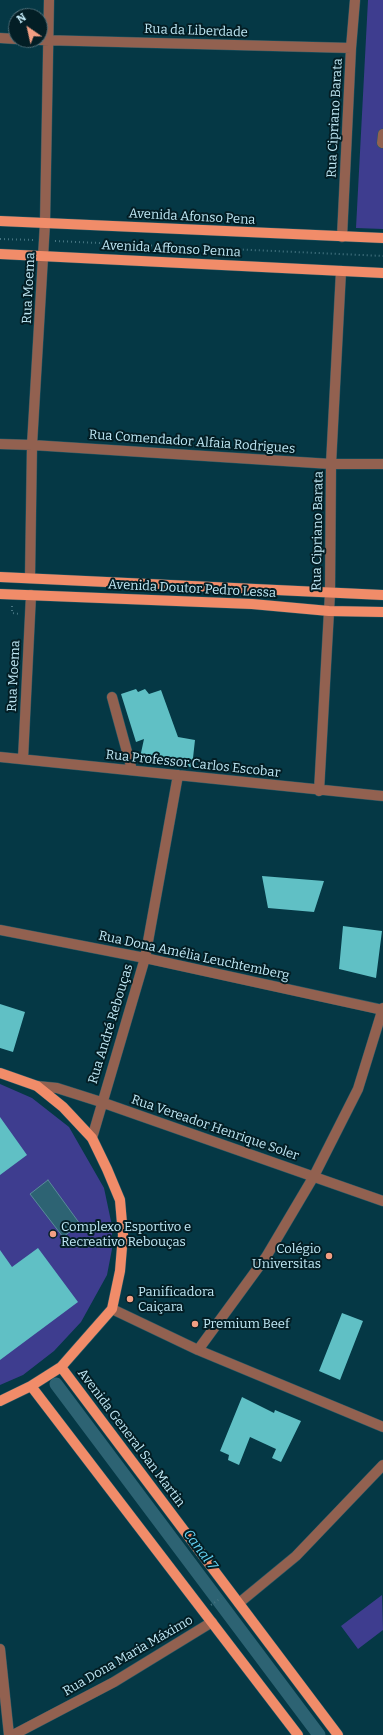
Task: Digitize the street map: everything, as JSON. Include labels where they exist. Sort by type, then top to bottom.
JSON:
[{"type":"main road","name":"Avenida Afonso Pena","points":[[0,221],[383,238]]},
{"type":"main road","name":"Avenida Affonso Penna","points":[[0,254],[383,273]]},
{"type":"main road","name":"Avenida Doutor Pedro Lessa","points":[[0,577],[383,595]]},
{"type":"main road","name":"Avenida Doutor Pedro Lessa","points":[[0,594],[252,604],[329,611],[383,612]]},
{"type":"main road","points":[[0,1073],[37,1086],[63,1107],[92,1138],[120,1200],[123,1236],[120,1271],[112,1309],[61,1367],[31,1386],[0,1401]]},
{"type":"main road","name":"Avenida General San Martin","points":[[61,1367],[338,1735]]},
{"type":"main road","points":[[31,1386],[298,1735]]},
{"type":"street","name":"Rua Cipriano Barata","points":[[342,237],[351,48],[355,0]]},
{"type":"street","name":"Rua da Liberdade","points":[[48,40],[351,48]]},
{"type":"street","name":"Rua Moema","points":[[30,578],[32,445],[46,223],[44,48]]},
{"type":"street","name":"Rua Cipriano Barata","points":[[319,791],[330,593],[331,464],[341,271]]},
{"type":"street","name":"Rua Comendador Alfaia Rodrigues","points":[[0,444],[331,464],[383,464]]},
{"type":"street","name":"Rua Moema","points":[[23,759],[31,595]]},
{"type":"street","points":[[112,697],[132,770]]},
{"type":"street","name":"Rua Professor Carlos Escobar","points":[[0,757],[319,791],[383,796]]},
{"type":"street","name":"Rua André Rebouças","points":[[92,1138],[101,1102],[145,958],[178,775]]},
{"type":"street","name":"Rua Dona Amélia Leuchtemberg","points":[[0,930],[145,958],[383,1009]]},
{"type":"street","points":[[198,1350],[266,1257],[314,1176],[358,1088],[383,1009]]},
{"type":"street","name":"Rua Vereador Henrique Soler","points":[[37,1086],[57,1088],[101,1102],[383,1201]]},
{"type":"street","points":[[112,1309],[198,1350],[383,1427]]},
{"type":"street","points":[[239,1603],[296,1556],[383,1465]]},
{"type":"street","name":"Rua Dona Maria Máximo","points":[[13,1735],[114,1682],[212,1622]]},
{"type":"street","points":[[0,1649],[9,1735]]},
{"type":"path","points":[[0,238],[383,256]]},
{"type":"path","points":[[13,594],[12,613],[30,615]]},
{"type":"path","points":[[204,1611],[230,1591]]},
{"type":"shaded area","points":[[368,0],[383,0],[383,229],[356,228]]},
{"type":"shaded area","name":"Complexo Esportivo e Recreativo Rebouças","points":[[0,1084],[32,1098],[69,1127],[104,1188],[112,1226],[112,1249],[107,1275],[81,1322],[54,1351],[23,1375],[0,1385]]},
{"type":"shaded area","points":[[382,1595],[383,1630],[358,1649],[341,1626]]},
{"type":"water","points":[[48,1180],[80,1224],[63,1237],[30,1194]]},
{"type":"building","points":[[136,689],[138,692],[145,689],[149,694],[161,690],[178,737],[195,740],[192,767],[139,762],[144,739],[136,742],[121,694]]},
{"type":"building","points":[[262,876],[324,881],[314,912],[268,908]]},
{"type":"building","points":[[343,926],[382,931],[376,978],[339,969]]},
{"type":"building","points":[[0,1004],[25,1012],[13,1052],[0,1048]]},
{"type":"building","points":[[0,1117],[27,1155],[0,1175]]},
{"type":"building","points":[[38,1248],[78,1302],[0,1360],[0,1250],[12,1267]]},
{"type":"building","points":[[342,1313],[363,1321],[340,1380],[319,1371]]},
{"type":"building","points":[[242,1397],[274,1413],[275,1410],[301,1421],[281,1462],[272,1458],[276,1449],[250,1437],[239,1465],[228,1460],[229,1455],[220,1451]]},
{"type":"waterway","name":"Canal 7","points":[[56,1384],[319,1735]]},
{"type":"place","name":"Complexo Esportivo e Recreativo Rebouças","points":[[53,1234]]},
{"type":"place","name":"Colégio Universitas","points":[[329,1256]]},
{"type":"place","name":"Panificadora Caiçara","points":[[130,1299]]},
{"type":"place","name":"Premium Beef","points":[[195,1324]]}]
